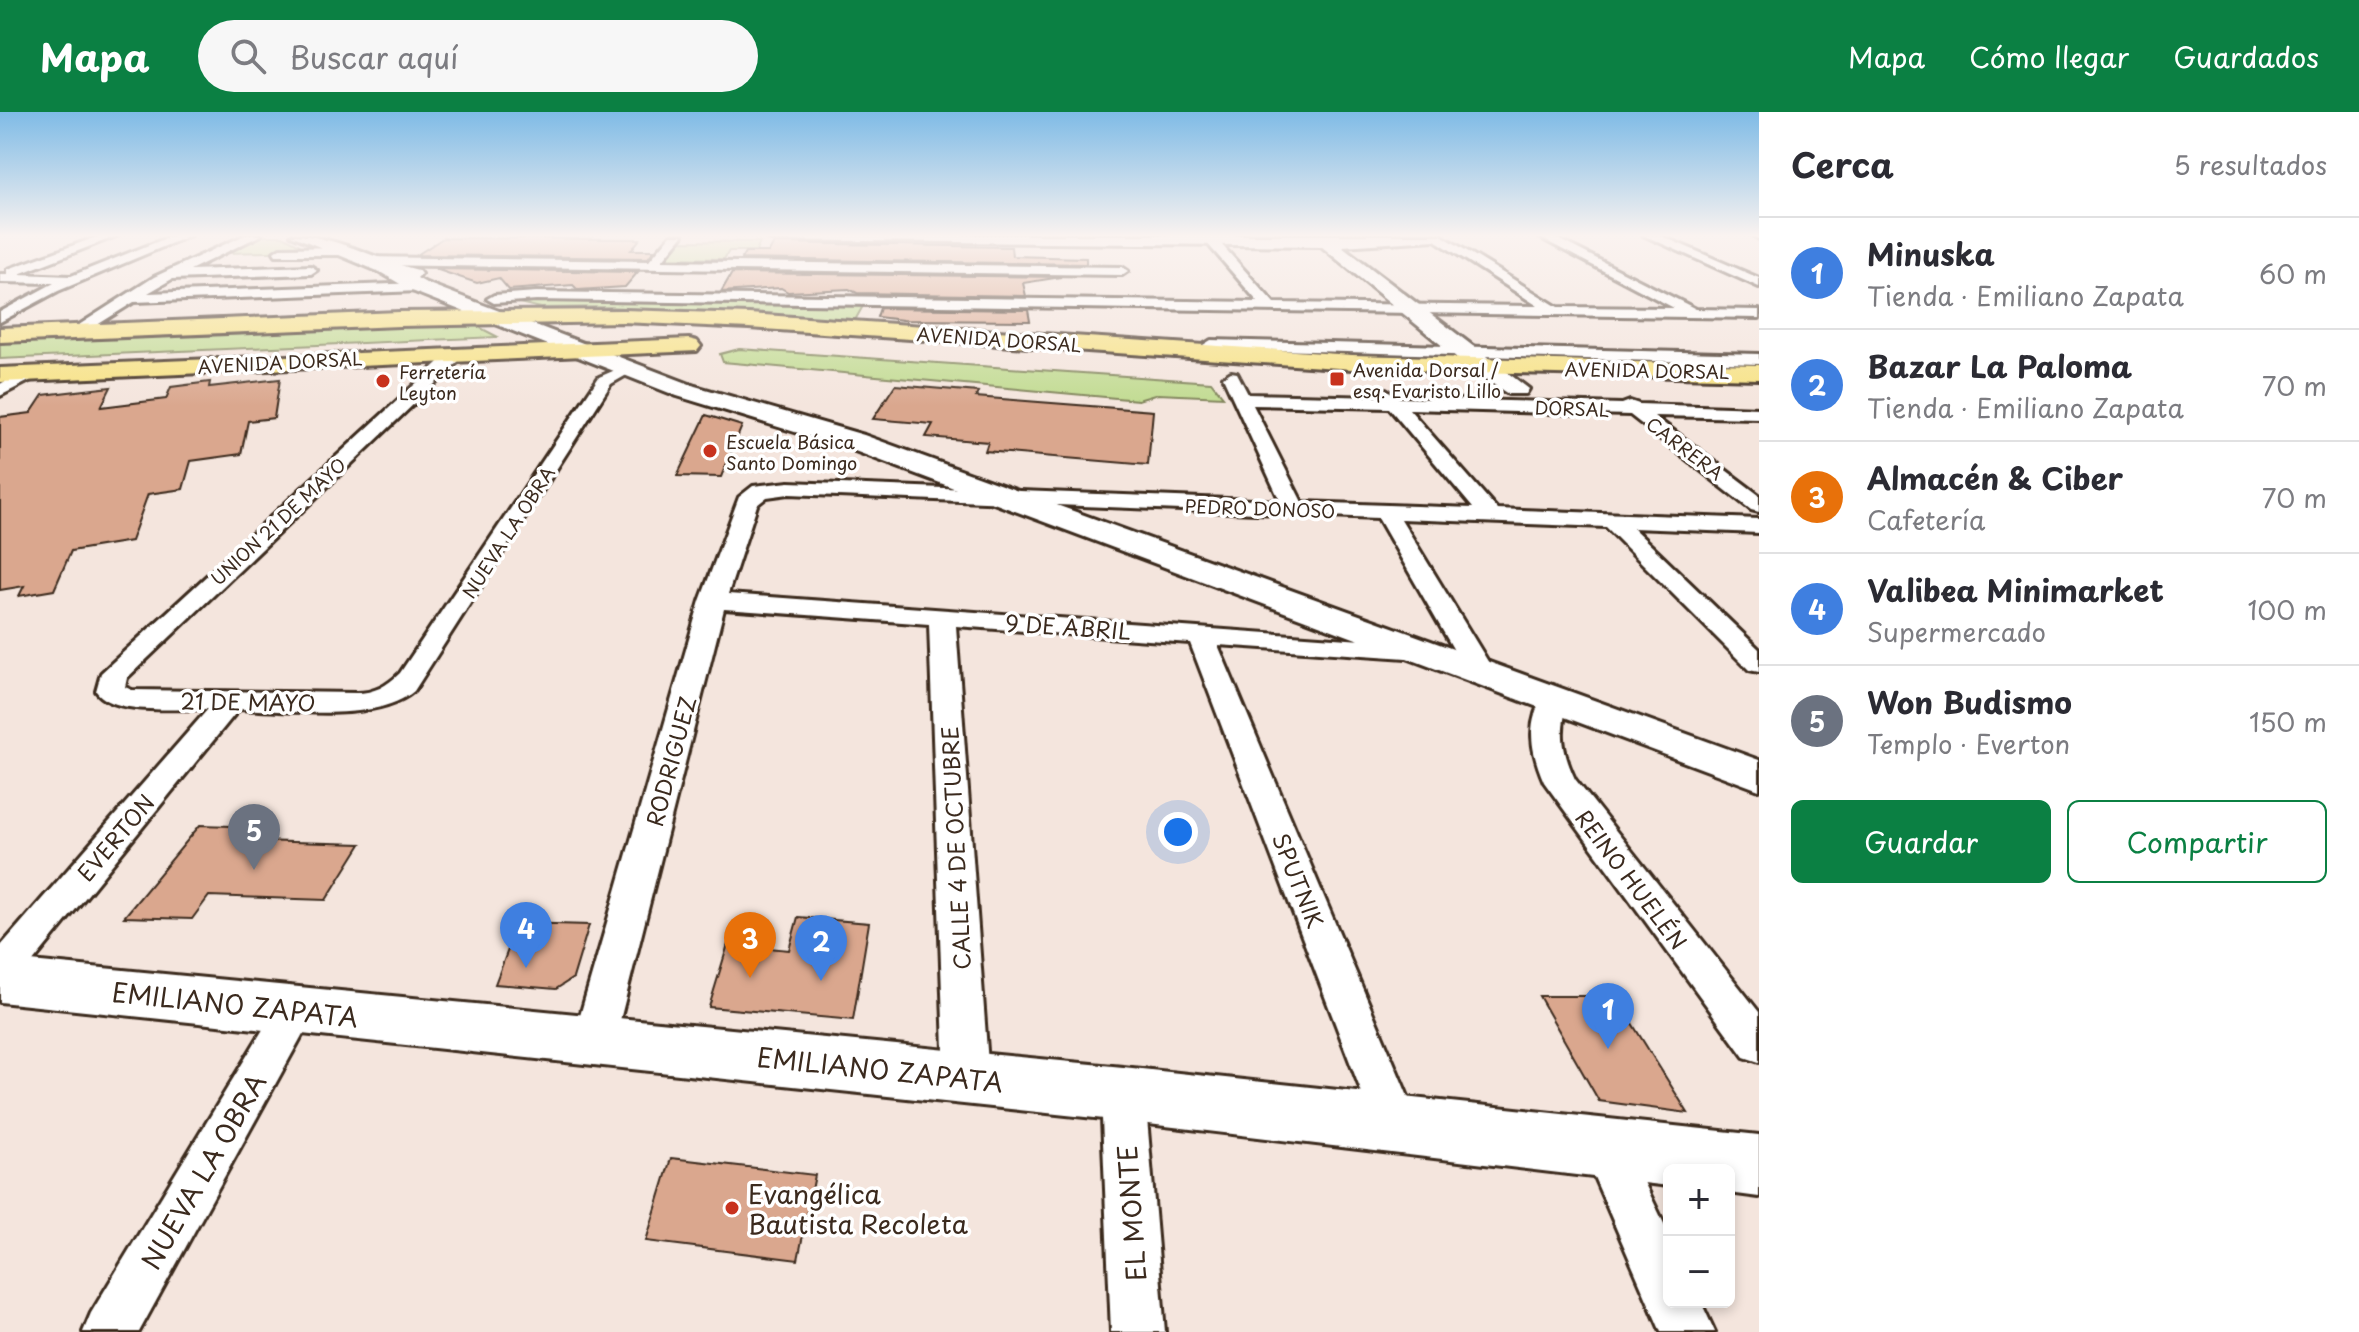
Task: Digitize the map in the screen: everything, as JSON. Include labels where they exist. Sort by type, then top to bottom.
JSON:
[{"type":"main road","points":[[431,292],[494,308]]},
{"type":"main road","points":[[451,292],[494,308],[577,349]]},
{"type":"main road","points":[[1389,292],[1472,359],[1517,389]]},
{"type":"main road","points":[[399,319],[434,308],[446,298]]},
{"type":"main road","name":"AVENIDA DORSAL","points":[[0,335],[399,319],[494,308],[542,316],[1204,332],[1472,359],[1759,372]]},
{"type":"main road","points":[[542,316],[700,395],[854,441],[1759,776]]},
{"type":"main road","name":"AVENIDA DORSAL","points":[[800,348],[1236,388],[1386,394],[1517,389],[1759,395]]},
{"type":"main road","name":"AVENIDA DORSAL","points":[[0,375],[577,349],[626,358],[710,349],[695,363],[692,373]]},
{"type":"main road","points":[[626,358],[692,373],[789,410],[854,441]]},
{"type":"main road","name":"EMILIANO ZAPATA","points":[[0,980],[1123,1094],[1759,1166]]},
{"type":"street","points":[[0,318],[49,292]]},
{"type":"street","points":[[76,332],[139,292]]},
{"type":"street","points":[[129,298],[289,292]]},
{"type":"street","points":[[494,308],[536,296],[882,292]]},
{"type":"street","points":[[1137,292],[1204,332],[1271,308],[1759,314]]},
{"type":"street","points":[[1257,292],[1271,308]]},
{"type":"street","points":[[1522,292],[1557,312]]},
{"type":"street","points":[[1652,292],[1695,314]]},
{"type":"street","points":[[0,302],[28,302]]},
{"type":"street","points":[[1503,311],[1579,362]]},
{"type":"street","name":"UNION 21 DE MAYO","points":[[110,691],[108,686],[117,672],[456,355]]},
{"type":"street","name":"NUEVA LA OBRA","points":[[388,697],[410,679],[605,381],[626,358]]},
{"type":"street","name":"AVENIDA DORSAL","points":[[1579,362],[1759,359]]},
{"type":"street","points":[[0,391],[31,373]]},
{"type":"street","points":[[1236,388],[1295,509]]},
{"type":"street","name":"CARRERA","points":[[1610,391],[1759,505]]},
{"type":"street","points":[[1386,394],[1491,516]]},
{"type":"street","name":"DORSAL","points":[[1386,394],[1635,410],[1759,413]]},
{"type":"street","name":"PEDRO DONOSO","points":[[761,491],[789,488],[1759,526]]},
{"type":"street","name":"RODRIGUEZ","points":[[594,1040],[713,601],[747,502],[761,491]]},
{"type":"street","points":[[1386,512],[1481,673]]},
{"type":"street","points":[[1613,521],[1759,664]]},
{"type":"street","name":"9 DE ABRIL","points":[[713,601],[1423,651]]},
{"type":"street","name":"CALLE 4 DE OCTUBRE","points":[[942,617],[967,1078]]},
{"type":"street","name":"SPUTNIK","points":[[1201,636],[1397,1125]]},
{"type":"street","name":"21 DE MAYO","points":[[110,691],[122,698],[132,699],[366,702],[388,697]]},
{"type":"street","name":"EVERTON","points":[[0,974],[231,700]]},
{"type":"street","name":"REINO HUELÉN","points":[[1555,700],[1548,714],[1546,746],[1560,782],[1759,1044]]},
{"type":"street","name":"NUEVA LA OBRA","points":[[110,1332],[296,1010]]},
{"type":"street","name":"EL MONTE","points":[[1123,1094],[1138,1332]]},
{"type":"street","points":[[1605,1149],[1663,1277]]},
{"type":"street","points":[[1677,1308],[1688,1332]]},
{"type":"green space","points":[[531,299],[863,306],[854,322],[611,307],[541,308],[519,303]]},
{"type":"green space","points":[[465,320],[498,337],[0,359],[0,339]]},
{"type":"green space","points":[[739,349],[1211,382],[1223,397],[1158,394],[1138,400],[723,362],[720,354]]},
{"type":"building","points":[[1025,292],[1026,296],[857,293]]},
{"type":"building","points":[[880,308],[1028,310],[1030,321],[903,320],[877,317]]},
{"type":"building","points":[[280,379],[274,418],[248,421],[241,454],[191,461],[183,489],[148,494],[131,541],[71,551],[54,590],[19,596],[24,586],[0,590],[0,417],[31,413],[43,395],[111,387],[101,407],[166,399],[171,387],[210,382],[209,387]]},
{"type":"building","points":[[895,385],[978,392],[976,397],[1153,411],[1148,465],[985,451],[988,442],[926,437],[933,424],[873,419]]},
{"type":"building","name":"Escuela Básica Santo Domingo","points":[[706,415],[742,426],[721,477],[677,476]]},
{"type":"building","points":[[200,825],[268,827],[258,841],[361,844],[326,900],[209,896],[192,919],[124,917]]},
{"type":"building","points":[[798,917],[869,923],[853,1020],[709,1007],[728,944],[789,950]]},
{"type":"building","points":[[518,923],[589,925],[573,978],[556,989],[495,984]]},
{"type":"building","points":[[1539,996],[1615,996],[1688,1113],[1599,1101]]},
{"type":"building","name":"Evangélica Bautista Recoleta","points":[[671,1158],[815,1175],[798,1260],[646,1241]]},
{"type":"place","name":"Avenida Dorsal / esq. Evaristo Lillo","points":[[1337,379]]},
{"type":"place","name":"Ferretería Leyton","points":[[383,381]]},
{"type":"place","name":"Escuela Básica Santo Domingo","points":[[710,451]]},
{"type":"place","name":"Won Budismo","points":[[254,870]]},
{"type":"place","name":"Valibea Minimarket","points":[[526,968]]},
{"type":"place","name":"Almacén & Ciber","points":[[750,978]]},
{"type":"place","name":"Bazar La Paloma","points":[[821,981]]},
{"type":"place","name":"Minuska","points":[[1608,1049]]},
{"type":"place","name":"Evangélica Bautista Recoleta","points":[[732,1208]]}]
